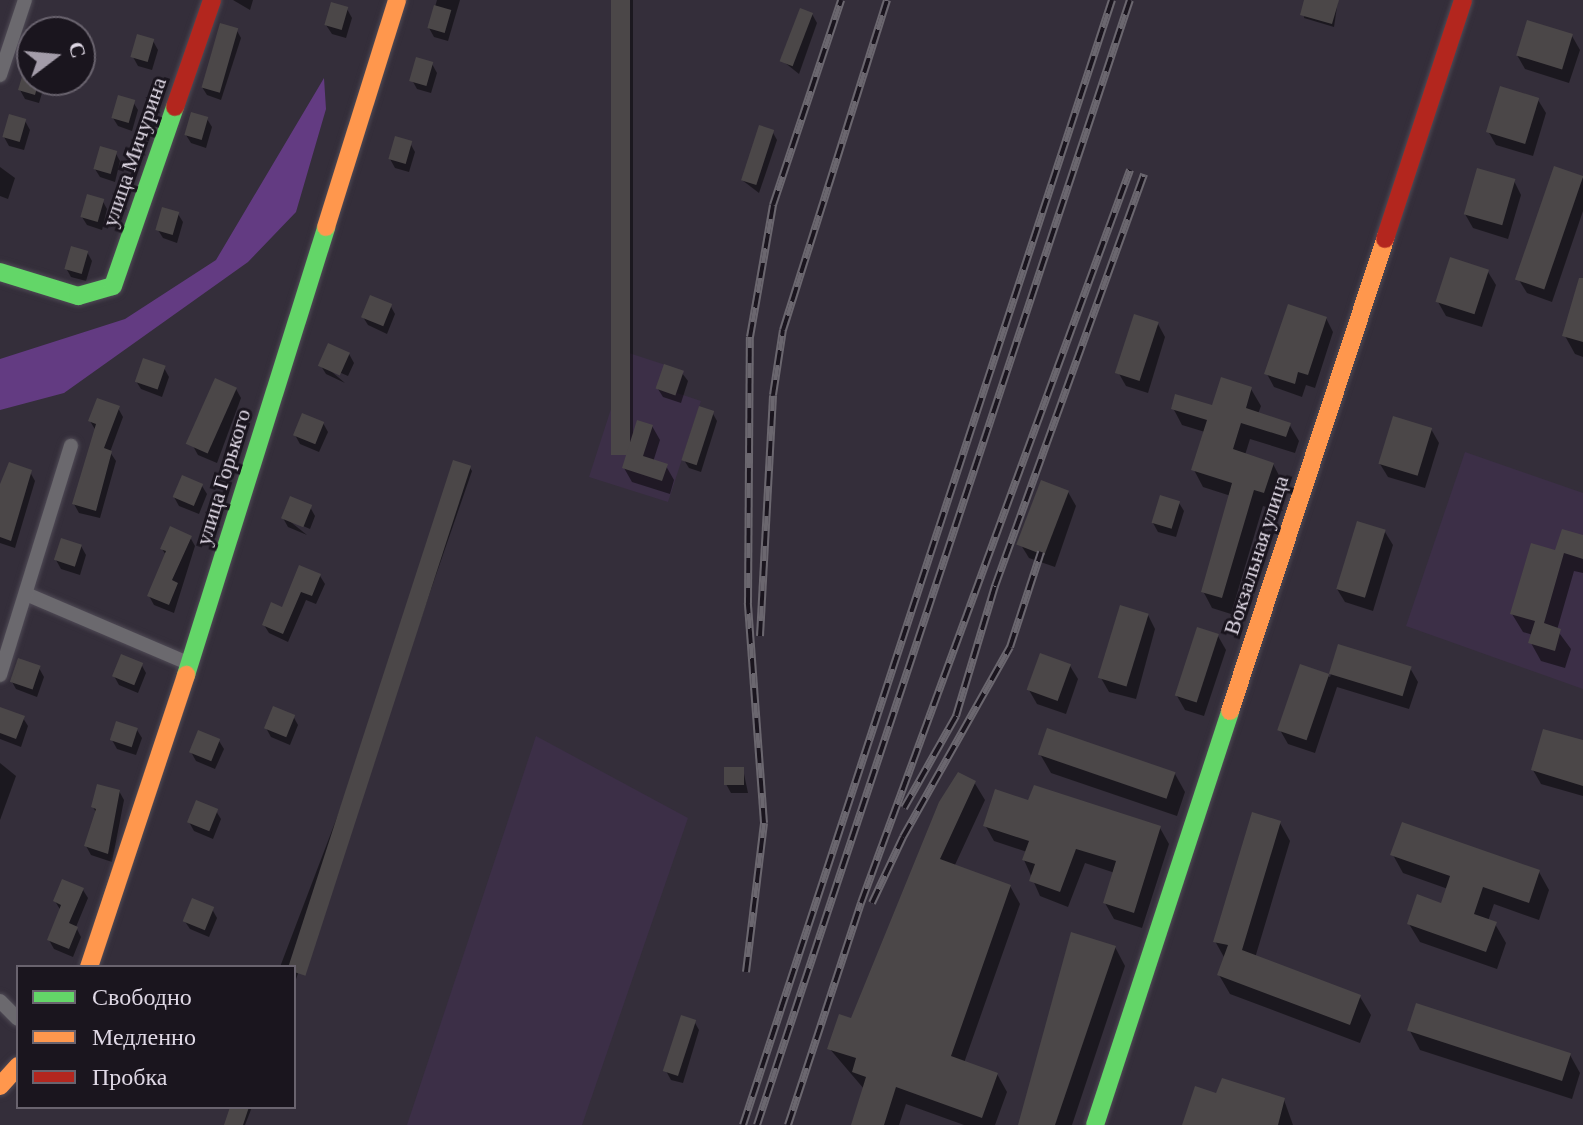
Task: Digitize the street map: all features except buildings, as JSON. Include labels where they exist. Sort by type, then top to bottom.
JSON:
[{"type":"main road","name":"улица Мичурина","points":[[0,272],[78,296],[113,286],[212,0]]},
{"type":"main road","name":"улица Горького","points":[[90,965],[190,664],[397,0]]},
{"type":"main road","name":"Вокзальная улица","points":[[1095,1125],[1463,0]]},
{"type":"main road","points":[[0,1086],[16,1068]]},
{"type":"street","points":[[0,75],[25,0]]},
{"type":"street","points":[[0,675],[6,634],[26,594],[71,446]]},
{"type":"street","points":[[26,594],[190,664]]},
{"type":"street","points":[[0,1001],[16,1017]]},
{"type":"shaded area","points":[[324,78],[326,109],[296,212],[248,262],[64,393],[0,410],[0,359],[125,319],[216,260]]},
{"type":"shaded area","points":[[629,353],[684,371],[677,393],[701,401],[668,502],[589,477]]},
{"type":"shaded area","points":[[1465,452],[1583,493],[1583,689],[1406,626]]},
{"type":"shaded area","points":[[536,736],[688,818],[582,1125],[407,1125]]},
{"type":"railway","points":[[746,972],[764,823],[748,603],[750,337],[773,205],[841,0]]},
{"type":"railway","points":[[760,636],[773,395],[783,330],[887,0]]},
{"type":"railway","points":[[743,1125],[1112,0]]},
{"type":"railway","points":[[757,1125],[1130,0]]},
{"type":"railway","points":[[788,1125],[861,903],[1130,170]]},
{"type":"railway","points":[[904,808],[956,716],[995,586],[1144,174]]},
{"type":"railway","points":[[872,903],[903,837],[1010,647],[1041,552]]},
{"type":"traffic: fast","points":[[0,272],[78,296],[113,286],[175,107]]},
{"type":"traffic: fast","points":[[186,675],[326,227]]},
{"type":"traffic: fast","points":[[1095,1125],[1230,711]]},
{"type":"traffic: slow","points":[[326,227],[397,0]]},
{"type":"traffic: slow","points":[[1230,711],[1385,239]]},
{"type":"traffic: slow","points":[[90,965],[186,675]]},
{"type":"traffic: slow","points":[[0,1086],[16,1068]]},
{"type":"traffic: jam","points":[[175,107],[212,0]]},
{"type":"traffic: jam","points":[[1385,239],[1463,0]]}]
